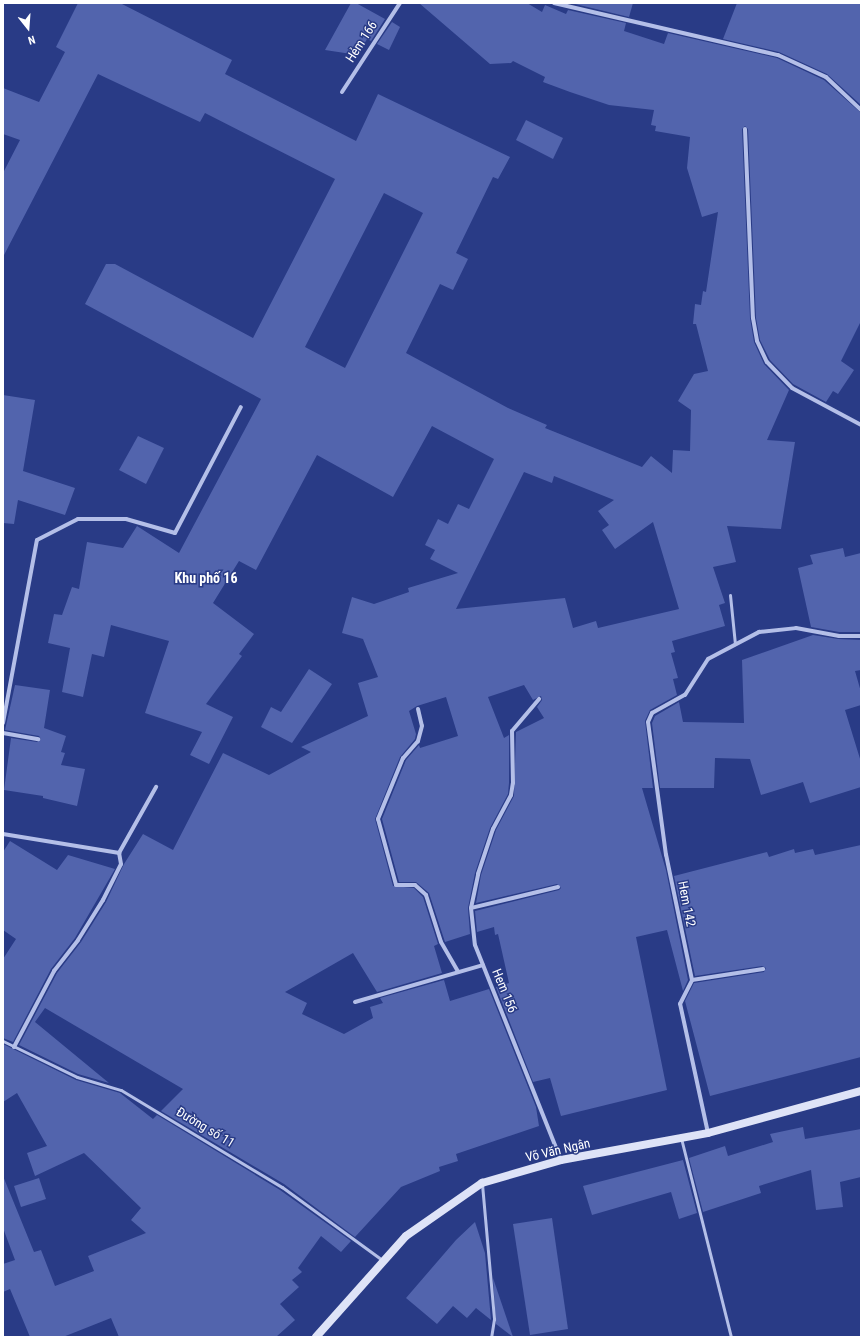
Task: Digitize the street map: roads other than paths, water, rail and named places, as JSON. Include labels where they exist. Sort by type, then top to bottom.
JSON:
[{"type":"main road","name":"Võ Văn Ngân","points":[[316,1337],[382,1260],[406,1236],[482,1183],[561,1160],[708,1132],[861,1090]]},
{"type":"street","name":"Hẻm 166","points":[[342,92],[400,3]]},
{"type":"street","points":[[554,3],[778,55],[826,77],[861,110]]},
{"type":"street","points":[[745,129],[753,318],[757,341],[767,362],[792,388],[861,425]]},
{"type":"street","points":[[3,723],[37,540],[78,519],[126,519],[175,533],[241,407]]},
{"type":"street","points":[[735,644],[759,632],[796,628],[840,636],[861,636]]},
{"type":"street","name":"Hem 142","points":[[692,980],[666,855],[648,722],[652,713],[685,694],[708,659],[735,644]]},
{"type":"street","name":"Hem 156","points":[[539,699],[512,731],[513,783],[480,866],[471,908],[475,945],[561,1160]]},
{"type":"street","points":[[418,709],[422,726],[418,741],[403,758],[378,819],[396,885],[414,885],[426,895],[441,942],[458,972]]},
{"type":"street","points":[[3,733],[38,739]]},
{"type":"street","points":[[14,1047],[54,971],[78,940],[103,900],[121,864],[119,853],[156,787]]},
{"type":"street","points":[[3,834],[119,853]]},
{"type":"street","points":[[471,908],[558,886]]},
{"type":"street","points":[[354,1002],[483,966]]},
{"type":"street","points":[[708,1132],[680,1004],[692,980],[763,969]]},
{"type":"lane","points":[[730,595],[735,644]]},
{"type":"lane","name":"Đường số 11","points":[[3,1041],[77,1076],[122,1090],[282,1187],[382,1260]]},
{"type":"lane","points":[[682,1138],[731,1337]]},
{"type":"lane","points":[[482,1183],[494,1319],[491,1337]]},
{"type":"district","name":"Khu phố 16","points":[[206,578]]}]
